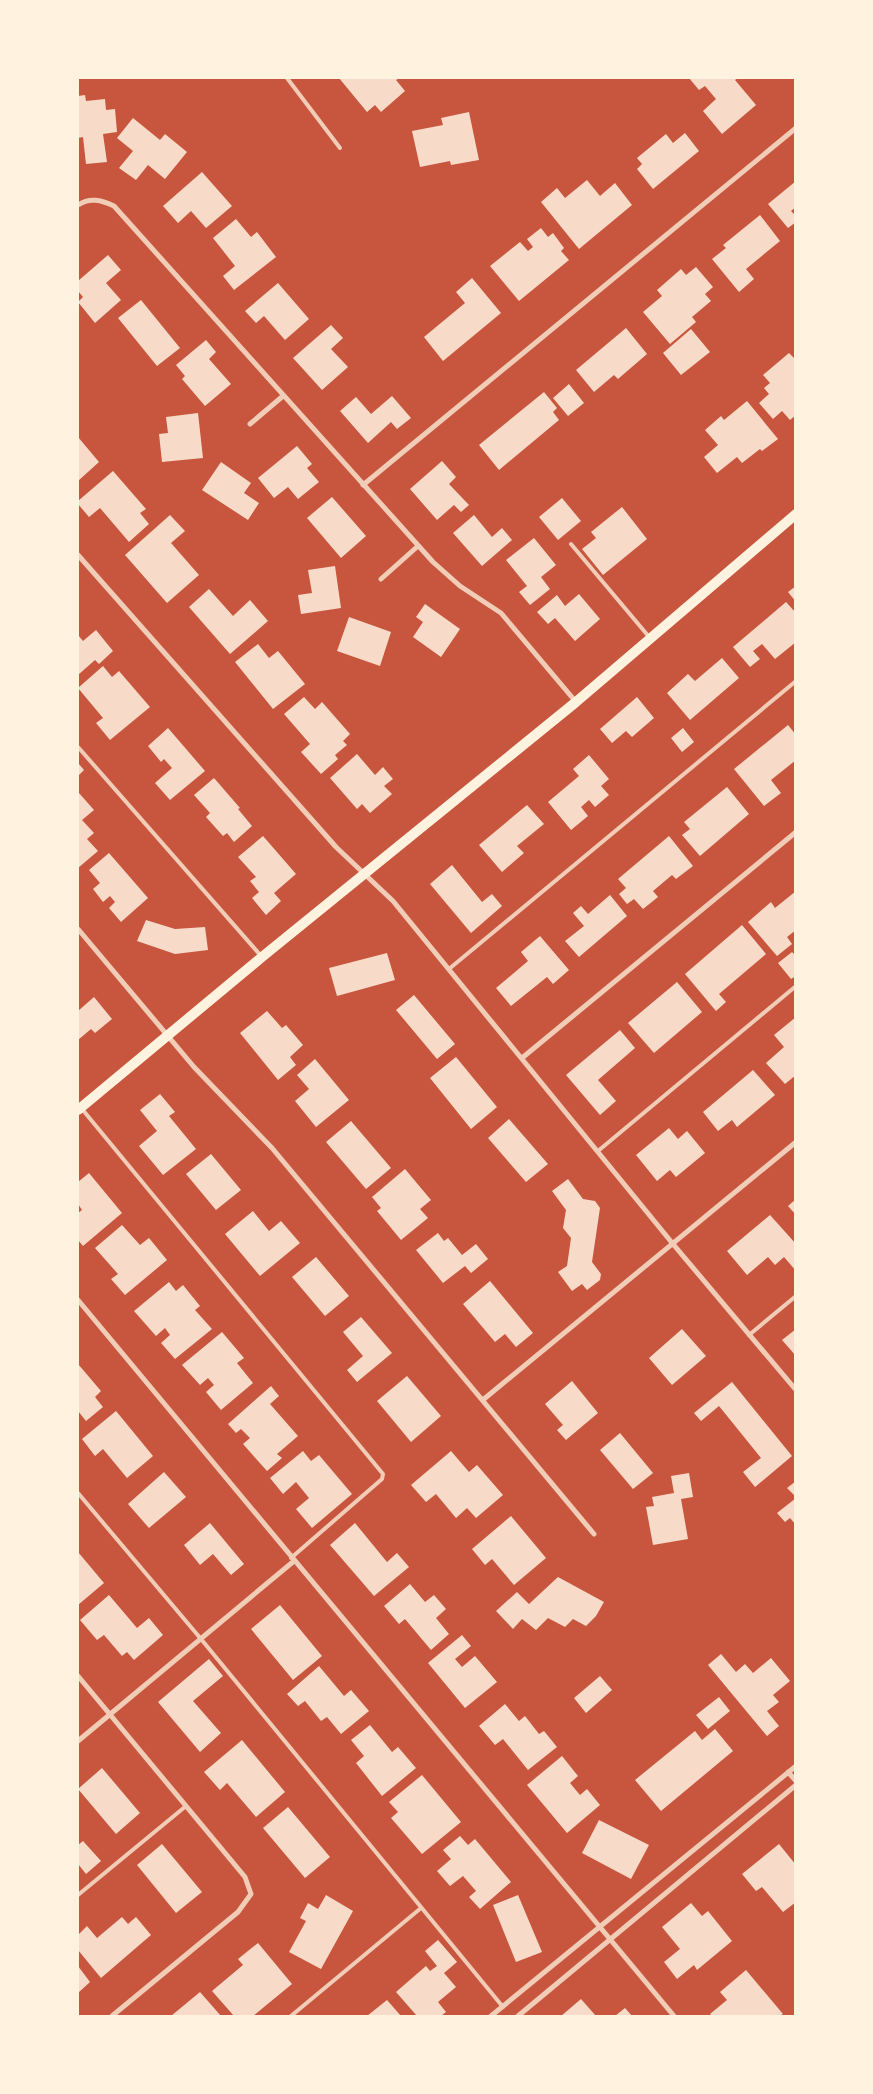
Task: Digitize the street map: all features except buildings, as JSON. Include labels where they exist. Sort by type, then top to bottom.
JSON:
[{"type":"main road","points":[[79,1109],[262,957],[576,702],[796,514]]},
{"type":"street","points":[[363,485],[796,128]]},
{"type":"street","points":[[78,205],[85,200],[100,200],[114,206],[418,546],[460,586],[501,613],[576,702]]},
{"type":"street","points":[[250,424],[284,396]]},
{"type":"street","points":[[380,579],[418,546]]},
{"type":"street","points":[[78,555],[336,847],[394,901],[673,1244],[796,1390]]},
{"type":"street","points":[[522,1058],[796,832]]},
{"type":"street","points":[[78,930],[194,1067],[272,1148],[484,1399],[594,1534]]},
{"type":"street","points":[[484,1399],[796,1142]]},
{"type":"street","points":[[78,1300],[674,2016]]},
{"type":"street","points":[[78,1740],[201,1639],[293,1560]]},
{"type":"street","points":[[78,1676],[245,1876],[251,1894],[238,1912],[112,2016]]},
{"type":"street","points":[[491,2016],[796,1766]]},
{"type":"street","points":[[788,1772],[796,1781]]},
{"type":"street","points":[[518,2016],[796,1785]]},
{"type":"lane","points":[[286,78],[340,148]]},
{"type":"lane","points":[[571,544],[650,638]]},
{"type":"lane","points":[[449,969],[796,681]]},
{"type":"lane","points":[[78,747],[262,957]]},
{"type":"lane","points":[[598,1151],[796,986]]},
{"type":"lane","points":[[79,1109],[384,1474],[382,1479],[293,1560]]},
{"type":"lane","points":[[749,1335],[796,1296]]},
{"type":"lane","points":[[78,1493],[201,1639],[503,2007]]},
{"type":"lane","points":[[78,1895],[186,1806]]},
{"type":"lane","points":[[291,2016],[421,1908]]}]
